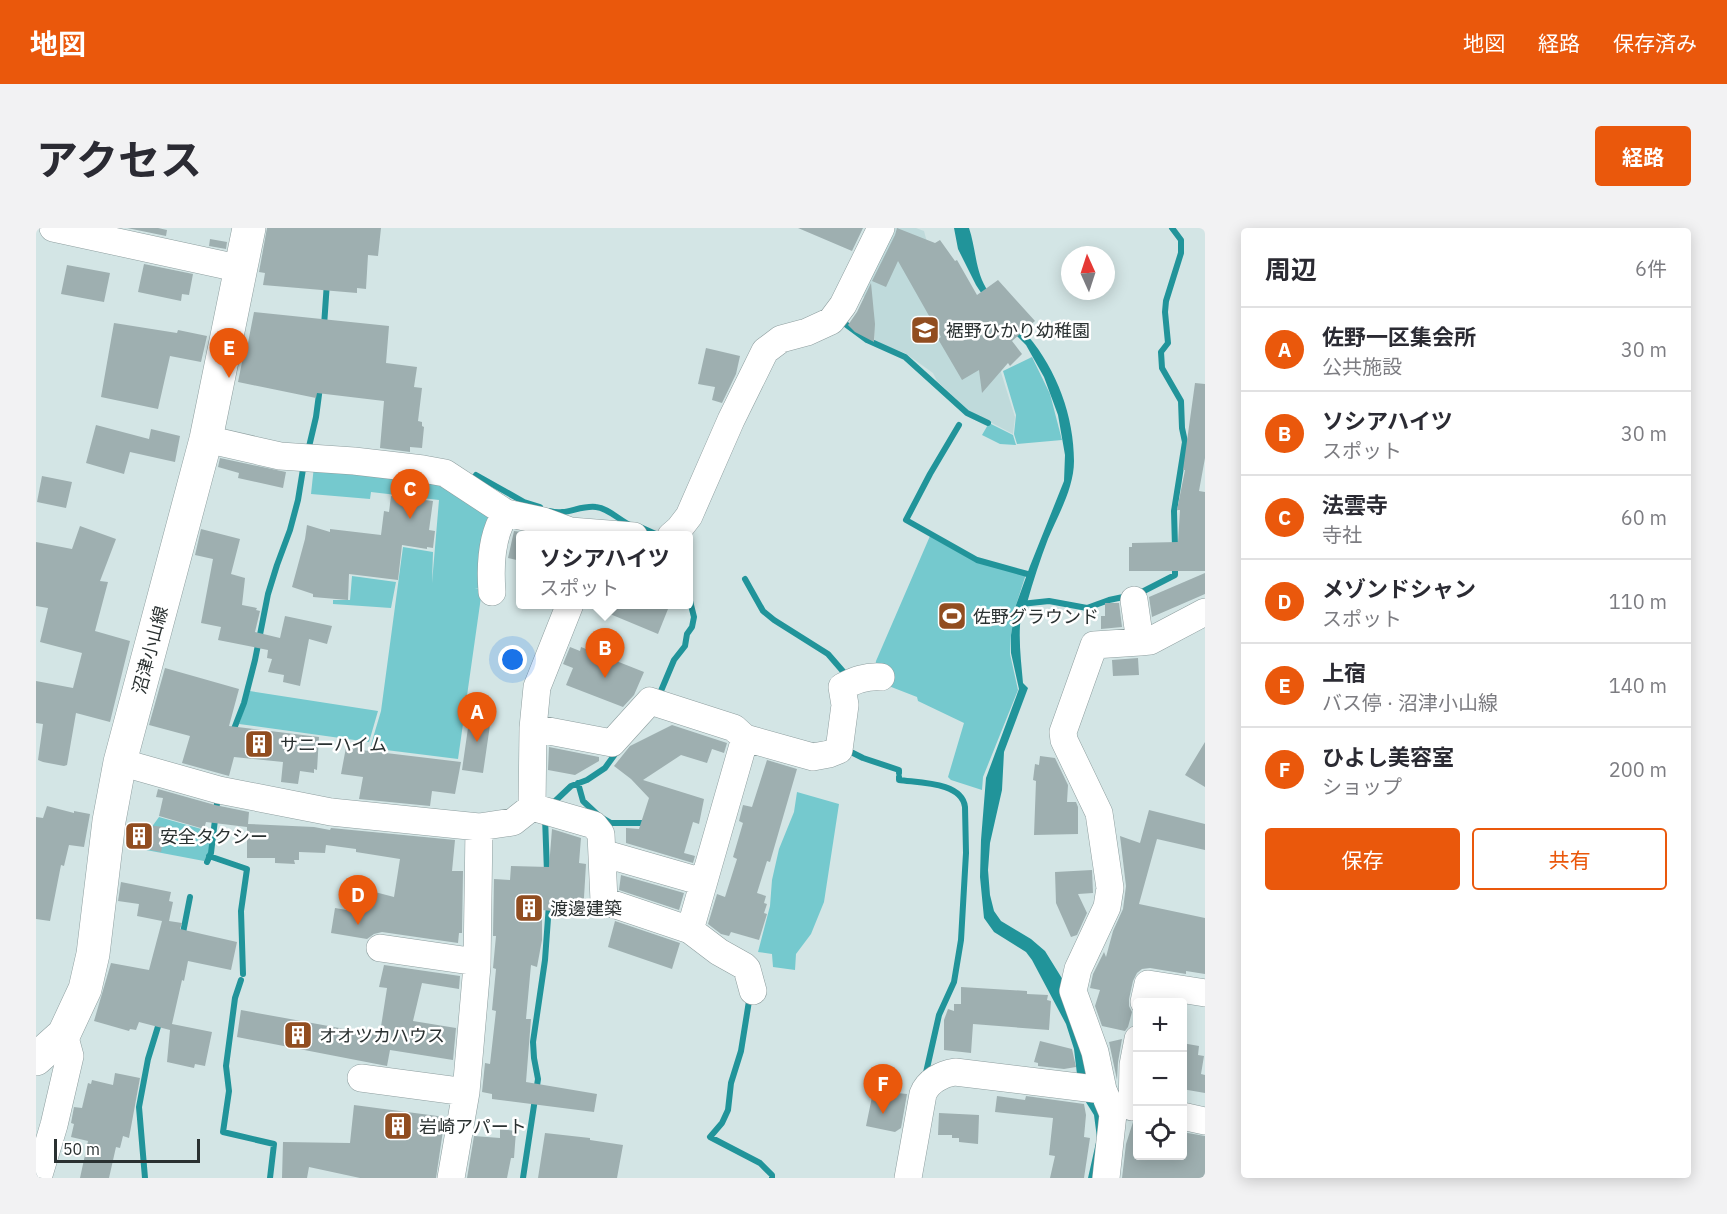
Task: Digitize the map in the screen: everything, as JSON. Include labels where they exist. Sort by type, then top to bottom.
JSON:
[{"type":"main road","name":"沼津小山線","points":[[36,1059],[64,1034],[73,1020],[85,989],[93,954],[109,821],[120,762],[206,439],[249,228]]},
{"type":"street","points":[[52,228],[242,269]]},
{"type":"street","points":[[677,531],[689,516],[740,400],[765,351],[781,339],[807,332],[831,321],[843,305],[881,228]]},
{"type":"street","points":[[206,439],[280,456],[366,462],[445,473],[506,513],[543,521],[570,531]]},
{"type":"street","points":[[492,592],[490,574],[494,544],[499,523],[506,513]]},
{"type":"street","points":[[1134,600],[1140,642]]},
{"type":"street","points":[[532,807],[533,728],[537,687],[568,609]]},
{"type":"street","points":[[1115,1114],[1073,991],[1078,969],[1107,907],[1110,888],[1099,813],[1064,740],[1063,732],[1094,645],[1150,641],[1205,612]]},
{"type":"street","points":[[533,728],[612,743],[659,704],[734,728],[745,738],[813,757],[839,750],[845,705],[842,687],[868,676],[881,677]]},
{"type":"street","points":[[690,930],[745,738]]},
{"type":"street","points":[[120,762],[219,790],[331,812],[479,827],[513,822],[532,807]]},
{"type":"street","points":[[532,807],[594,825],[602,833],[704,882]]},
{"type":"street","points":[[451,1178],[466,1092],[477,962],[479,827]]},
{"type":"street","points":[[602,833],[602,910],[690,930],[719,952],[744,966],[747,969],[753,991]]},
{"type":"street","points":[[380,948],[477,962]]},
{"type":"street","points":[[1145,998],[1148,984],[1205,993]]},
{"type":"street","points":[[38,1178],[54,1125],[70,1056],[64,1034]]},
{"type":"street","points":[[1100,1176],[1115,1114],[1133,1065],[1135,1052]]},
{"type":"street","points":[[908,1178],[925,1088],[946,1073],[955,1072],[1076,1087],[1115,1114]]},
{"type":"street","points":[[361,1078],[466,1092]]},
{"type":"street","points":[[1187,1117],[1205,1121]]},
{"type":"shaded area","name":"裾野ひかり幼稚園","points":[[887,228],[916,228],[924,231],[928,246],[999,366],[1015,417],[1013,434],[969,411],[937,381],[933,373],[905,353],[875,342],[873,305],[870,300],[857,294]]},
{"type":"shaded area","points":[[954,228],[969,228],[980,274],[986,288],[1038,349],[1062,395],[1071,428],[1074,461],[1071,481],[1021,615],[1023,683],[1028,688],[1004,752],[1002,790],[990,843],[988,870],[994,911],[1001,921],[1031,939],[1045,951],[1063,980],[1105,1112],[1101,1178],[1088,1178],[1097,1138],[1094,1115],[1079,1091],[1074,1049],[1066,1024],[1026,952],[994,932],[984,918],[980,877],[986,778],[1019,689],[1011,653],[1011,635],[1016,605],[1064,481],[1065,455],[1058,415],[1044,377],[1026,345],[995,314],[976,285],[958,249]]},
{"type":"shaded area","points":[[1032,357],[1050,394],[1062,440],[1017,444],[1014,434],[1016,415],[1003,371]]},
{"type":"shaded area","points":[[989,423],[1013,435],[1016,445],[1000,444],[982,435]]},
{"type":"shaded area","points":[[314,466],[436,478],[493,514],[484,589],[475,588],[482,590],[458,759],[370,748],[381,711],[403,547],[433,552],[432,583],[439,500],[371,492],[370,499],[311,494]]},
{"type":"shaded area","name":"佐野グラウンド","points":[[930,536],[975,561],[1026,574],[1016,605],[1011,635],[1010,654],[1018,690],[983,777],[982,790],[948,777],[964,723],[918,701],[917,697],[881,683],[875,671],[876,661]]},
{"type":"shaded area","points":[[352,576],[396,582],[391,608],[333,604],[333,600],[350,600]]},
{"type":"shaded area","points":[[250,691],[378,711],[369,742],[239,724]]},
{"type":"shaded area","points":[[797,792],[839,804],[824,902],[811,934],[796,954],[795,970],[773,967],[772,954],[758,952],[770,906],[772,880],[779,849],[794,812]]},
{"type":"shaded area","points":[[159,817],[212,832],[209,852],[204,861],[146,850],[151,828]]},
{"type":"building","points":[[127,228],[158,228],[167,230],[166,236]]},
{"type":"building","points":[[267,228],[381,228],[378,256],[368,255],[366,289],[357,288],[357,293],[263,285],[265,273],[259,272]]},
{"type":"building","points":[[798,228],[863,228],[852,251]]},
{"type":"building","points":[[897,228],[935,243],[940,240],[955,261],[957,260],[977,295],[998,280],[1035,321],[1012,341],[1022,354],[1010,366],[1008,363],[982,393],[979,370],[962,380],[938,339],[941,337],[898,261],[886,287],[872,281]]},
{"type":"building","points":[[210,239],[227,242],[226,249],[209,246]]},
{"type":"building","points":[[144,264],[193,274],[189,295],[182,294],[181,301],[138,292]]},
{"type":"building","points":[[67,265],[110,273],[104,302],[61,294]]},
{"type":"building","points":[[871,283],[875,324],[874,342],[855,332],[848,325]]},
{"type":"building","points":[[254,312],[389,326],[386,363],[417,367],[414,387],[422,388],[418,421],[422,422],[424,427],[422,448],[410,447],[410,452],[380,448],[384,401],[317,393],[316,398],[238,382]]},
{"type":"building","points":[[114,323],[177,333],[178,330],[207,336],[201,362],[170,356],[158,409],[101,397]]},
{"type":"building","points":[[706,348],[740,356],[736,374],[722,403],[712,400],[715,387],[698,384]]},
{"type":"building","points":[[1195,383],[1205,384],[1205,458],[1199,491],[1205,492],[1205,571],[1129,571],[1129,547],[1132,547],[1132,543],[1178,542],[1180,510],[1177,510],[1185,470],[1183,470]]},
{"type":"building","points":[[96,425],[149,439],[151,429],[180,436],[175,462],[130,452],[124,474],[86,463]]},
{"type":"building","points":[[220,458],[286,472],[283,488],[238,478],[239,473],[218,467]]},
{"type":"building","points":[[42,476],[72,482],[66,508],[37,502]]},
{"type":"building","points":[[391,496],[433,501],[429,530],[435,531],[433,548],[402,545],[398,580],[349,574],[348,600],[313,597],[313,594],[292,587],[307,525],[330,532],[330,529],[381,535],[384,511],[389,512]]},
{"type":"building","points":[[80,526],[116,539],[100,581],[108,582],[95,631],[130,641],[110,722],[76,713],[67,765],[64,766],[38,760],[43,724],[36,723],[36,681],[73,688],[82,653],[40,642],[48,608],[36,606],[36,542],[72,549]]},
{"type":"building","points":[[201,529],[240,539],[231,574],[245,578],[242,605],[257,608],[256,610],[260,611],[255,632],[280,638],[285,616],[332,626],[327,644],[309,639],[300,686],[283,682],[284,675],[268,672],[272,659],[267,658],[268,650],[218,640],[221,627],[201,623],[213,559],[195,555]]},
{"type":"building","points":[[514,531],[516,531],[516,560],[508,558]]},
{"type":"building","points":[[1205,573],[1205,594],[1152,617],[1149,597]]},
{"type":"building","points":[[1105,603],[1119,603],[1122,627],[1101,629],[1101,616],[1105,616]]},
{"type":"building","points":[[598,609],[668,609],[658,634]]},
{"type":"building","points":[[570,647],[580,651],[581,647],[644,672],[634,695],[623,707],[566,685],[573,668],[563,664]]},
{"type":"building","points":[[1138,658],[1139,675],[1113,676],[1112,660]]},
{"type":"building","points":[[165,668],[239,689],[229,726],[319,737],[317,770],[314,769],[314,773],[300,771],[298,784],[281,782],[283,762],[234,757],[229,776],[182,763],[190,736],[149,725]]},
{"type":"building","points":[[469,721],[490,725],[483,773],[462,770]]},
{"type":"building","points":[[672,725],[727,743],[724,753],[712,749],[707,763],[681,755],[643,780],[704,799],[699,824],[693,822],[684,853],[695,856],[693,863],[626,843],[626,828],[639,829],[649,798],[631,779],[614,766],[630,746]]},
{"type":"building","points":[[347,742],[362,745],[361,750],[461,762],[455,794],[432,791],[430,806],[359,799],[363,777],[341,774]]},
{"type":"building","points":[[1205,742],[1205,787],[1185,775]]},
{"type":"building","points":[[549,747],[599,757],[599,761],[575,775],[548,770]]},
{"type":"building","points":[[1040,756],[1055,758],[1068,785],[1067,802],[1076,802],[1078,807],[1078,834],[1034,835],[1036,781],[1033,780],[1035,764],[1039,765]]},
{"type":"building","points":[[767,760],[797,769],[770,862],[767,861],[757,893],[766,896],[764,903],[767,904],[764,913],[767,914],[759,940],[731,932],[729,936],[721,934],[708,924],[717,894],[725,897],[737,859],[733,857],[743,823],[739,821],[743,805],[752,807]]},
{"type":"building","points":[[158,789],[249,812],[248,824],[314,827],[330,830],[331,828],[455,840],[452,871],[463,871],[462,933],[459,933],[458,943],[382,932],[367,939],[331,933],[335,908],[365,913],[371,891],[394,897],[400,859],[326,845],[325,853],[299,852],[299,860],[294,860],[295,864],[275,863],[275,858],[247,858],[247,827],[206,822],[204,829],[159,816],[163,798],[156,797]]},
{"type":"building","points":[[47,806],[74,813],[74,811],[90,814],[84,847],[69,845],[64,866],[61,865],[50,921],[36,919],[36,817],[43,818]]},
{"type":"building","points":[[1149,810],[1205,824],[1205,850],[1157,839],[1139,904],[1205,918],[1205,974],[1142,969],[1133,981],[1129,999],[1132,1012],[1125,1031],[1102,1026],[1095,1006],[1100,990],[1090,988],[1093,974],[1104,952],[1106,957],[1113,931],[1123,909],[1126,886],[1120,836],[1140,843]]},
{"type":"building","points":[[132,824],[166,827],[161,852],[129,846]]},
{"type":"building","points":[[552,829],[581,838],[579,863],[586,864],[583,914],[542,910],[542,940],[537,967],[531,965],[526,1019],[531,1019],[526,1082],[597,1094],[594,1112],[492,1099],[492,1094],[482,1092],[485,1063],[490,1064],[496,1011],[492,1010],[496,969],[493,968],[496,936],[493,936],[494,879],[510,880],[511,866],[549,867]]},
{"type":"building","points":[[1092,870],[1093,893],[1078,894],[1087,913],[1077,935],[1071,937],[1056,903],[1055,872]]},
{"type":"building","points":[[621,875],[684,893],[679,910],[619,890]]},
{"type":"building","points":[[121,882],[171,892],[169,901],[173,902],[169,921],[182,923],[180,929],[237,942],[231,970],[188,961],[184,981],[182,980],[172,1024],[212,1032],[205,1066],[195,1064],[194,1068],[167,1062],[170,1030],[139,1022],[136,1030],[130,1029],[129,1031],[94,1021],[111,963],[149,970],[162,921],[137,916],[139,904],[118,901]]},
{"type":"building","points":[[615,921],[680,943],[672,969],[608,947]]},
{"type":"building","points":[[384,965],[460,976],[459,989],[422,983],[413,1021],[456,1028],[453,1060],[390,1050],[387,1066],[237,1037],[241,1010],[372,1034],[373,1032],[380,1033],[387,988],[379,987]]},
{"type":"building","points":[[961,987],[1027,991],[1027,994],[1048,995],[1047,1000],[1051,1001],[1049,1030],[973,1024],[971,1053],[944,1050],[944,1020],[948,1009],[954,1011],[954,1004],[961,1004]]},
{"type":"building","points":[[1122,1039],[1118,1062],[1117,1080],[1109,1042]]},
{"type":"building","points":[[1040,1041],[1072,1049],[1076,1067],[1064,1069],[1038,1066],[1038,1063],[1034,1062]]},
{"type":"building","points":[[1187,1044],[1199,1046],[1198,1055],[1204,1056],[1201,1074],[1205,1075],[1205,1093],[1187,1090]]},
{"type":"building","points":[[115,1073],[140,1078],[129,1138],[123,1136],[120,1148],[116,1147],[109,1178],[80,1178],[88,1141],[71,1137],[74,1107],[82,1108],[88,1083],[91,1084],[92,1080],[113,1085]]},
{"type":"building","points":[[873,1092],[896,1098],[897,1093],[907,1094],[901,1128],[895,1132],[866,1126]]},
{"type":"building","points":[[997,1096],[1025,1100],[1026,1096],[1084,1104],[1086,1115],[1084,1137],[1090,1138],[1084,1178],[1050,1178],[1055,1156],[1049,1155],[1053,1118],[995,1112]]},
{"type":"building","points":[[354,1105],[445,1117],[436,1178],[360,1178],[309,1167],[307,1178],[282,1178],[283,1142],[350,1143]]},
{"type":"building","points":[[939,1113],[979,1115],[978,1144],[959,1142],[959,1138],[952,1138],[952,1135],[938,1135]]},
{"type":"building","points":[[1133,1122],[1133,1160],[1187,1160],[1187,1133],[1205,1136],[1205,1178],[1122,1178],[1126,1144]]},
{"type":"building","points":[[500,1129],[516,1131],[514,1158],[511,1158],[507,1178],[467,1178],[474,1136],[500,1138]]},
{"type":"building","points":[[545,1133],[590,1138],[590,1140],[623,1145],[617,1178],[538,1178]]},
{"type":"waterway","points":[[1172,228],[1181,240],[1181,253],[1166,301],[1168,343],[1161,352],[1162,368],[1181,401],[1185,442],[1174,511],[1175,548]]},
{"type":"waterway","points":[[324,326],[327,282]]},
{"type":"waterway","points":[[840,320],[867,340],[905,357],[967,413],[988,423]]},
{"type":"waterway","points":[[308,451],[320,387]]},
{"type":"waterway","points":[[959,425],[906,520],[977,560],[1031,575]]},
{"type":"waterway","points":[[232,734],[244,703],[268,594],[298,500],[304,463]]},
{"type":"waterway","points":[[476,475],[524,502],[540,507]]},
{"type":"waterway","points":[[550,511],[561,512],[596,507],[630,525]]},
{"type":"waterway","points":[[640,527],[649,531]]},
{"type":"waterway","points":[[1138,594],[1175,575],[1175,564]]},
{"type":"waterway","points":[[745,579],[763,611],[828,654],[847,676]]},
{"type":"waterway","points":[[1021,604],[1049,601],[1087,608],[1128,596]]},
{"type":"waterway","points":[[658,698],[674,660],[685,646],[694,617],[692,609]]},
{"type":"waterway","points":[[849,748],[849,751],[899,770],[899,773]]},
{"type":"waterway","points":[[551,805],[571,786],[587,780],[605,768],[618,750]]},
{"type":"waterway","points":[[899,777],[899,780],[948,788],[962,799],[965,807],[966,853],[961,940],[954,982],[939,1015],[925,1077]]},
{"type":"waterway","points":[[578,783],[583,801],[599,816],[611,823],[648,823]]},
{"type":"waterway","points":[[207,862],[211,853],[218,795]]},
{"type":"waterway","points":[[545,817],[547,873]]},
{"type":"waterway","points":[[209,856],[247,869],[241,911],[243,974]]},
{"type":"waterway","points":[[182,938],[190,897]]},
{"type":"waterway","points":[[523,1178],[538,1079],[533,1042],[545,960],[549,904]]},
{"type":"waterway","points":[[241,980],[235,998],[226,1066],[229,1091],[223,1132],[274,1144],[270,1178]]},
{"type":"waterway","points":[[748,996],[741,1051],[731,1083],[728,1110],[722,1123],[710,1137],[760,1163],[772,1175],[772,1178]]},
{"type":"waterway","points":[[145,1178],[139,1107],[148,1059],[160,1020]]},
{"type":"place","name":"裾野ひかり幼稚園","points":[[925,330]]},
{"type":"place","name":"上宿","points":[[229,378]]},
{"type":"place","name":"法雲寺","points":[[410,519]]},
{"type":"place","name":"佐野グラウンド","points":[[952,616]]},
{"type":"place","name":"ソシアハイツ","points":[[605,678]]},
{"type":"place","name":"佐野一区集会所","points":[[477,742]]},
{"type":"place","name":"サニーハイム","points":[[259,744]]},
{"type":"place","name":"安全タクシー","points":[[139,836]]},
{"type":"place","name":"渡邊建築","points":[[529,908]]},
{"type":"place","name":"メゾンドシャン","points":[[358,925]]},
{"type":"place","name":"オオツカハウス","points":[[298,1035]]},
{"type":"place","name":"ひよし美容室","points":[[883,1114]]},
{"type":"place","name":"岩崎アパート","points":[[398,1126]]}]
